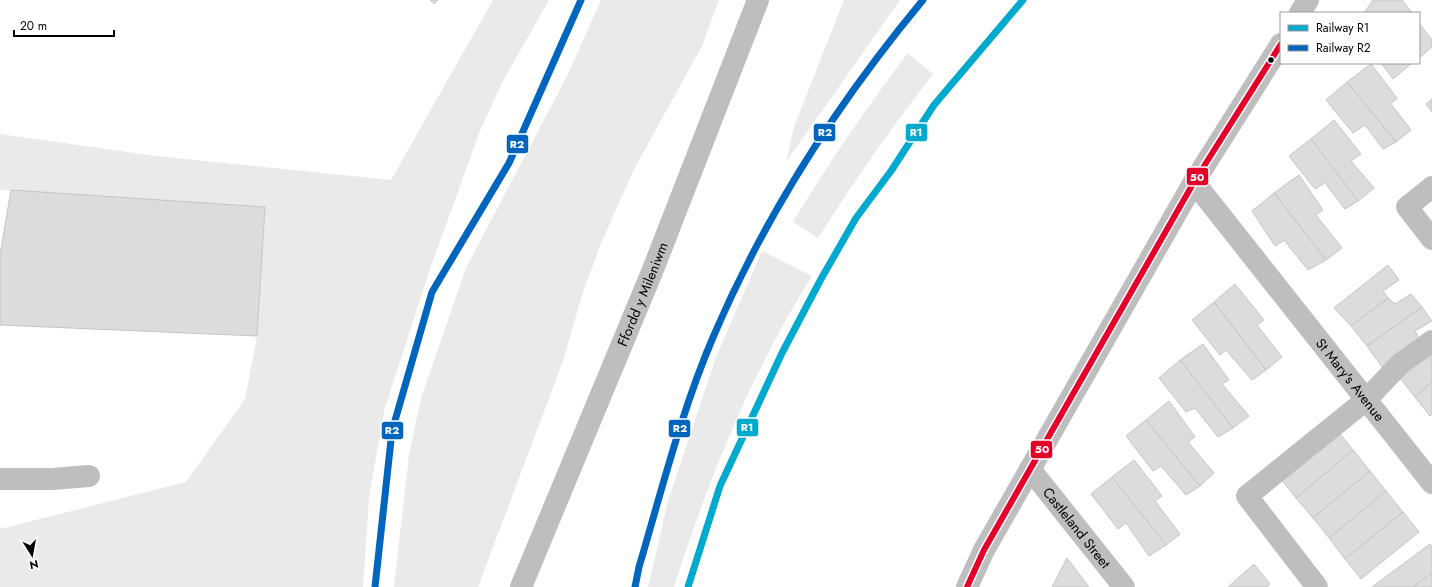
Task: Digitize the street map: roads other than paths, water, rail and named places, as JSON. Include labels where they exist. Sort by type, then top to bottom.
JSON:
[{"type":"street","name":"Ffordd y Mileniwm","points":[[522,587],[652,272],[758,0]]},
{"type":"street","points":[[1301,12],[1308,0]]},
{"type":"street","points":[[967,587],[984,550],[1194,182],[1280,46]]},
{"type":"street","name":"St Mary's Avenue","points":[[1194,182],[1432,483]]},
{"type":"street","points":[[1432,187],[1407,207],[1432,239]]},
{"type":"street","points":[[1316,587],[1247,496],[1366,400],[1400,364],[1432,341]]},
{"type":"street","name":"Castleland Street","points":[[1030,469],[1124,587]]},
{"type":"street","points":[[0,479],[52,479],[89,476]]},
{"type":"railway","points":[[375,587],[392,431],[432,292],[509,163],[581,0]]},
{"type":"rail line","name":"R2","points":[[375,587],[392,431],[432,292],[509,163],[581,0]]},
{"type":"rail line","name":"R2","points":[[635,587],[639,567],[682,420],[714,335],[734,290],[781,202],[806,160],[862,78],[923,0]]},
{"type":"rail line","name":"R1","points":[[688,587],[720,486],[782,353],[821,279],[856,218],[891,171],[934,105],[1023,0]]}]
